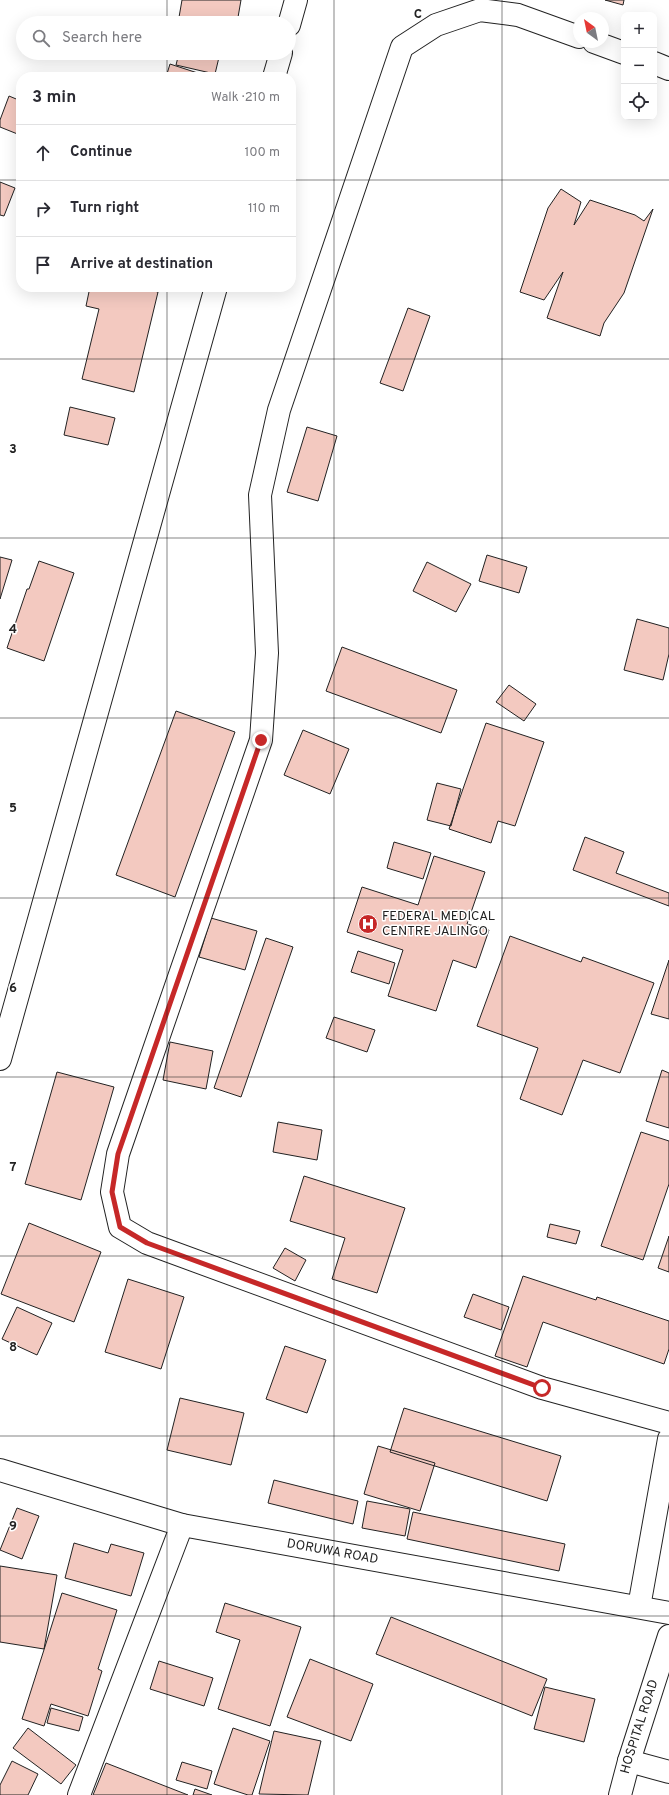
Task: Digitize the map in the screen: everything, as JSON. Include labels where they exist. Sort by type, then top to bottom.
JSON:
[{"type":"street","points":[[292,16],[296,0]]},
{"type":"street","points":[[573,35],[518,15],[480,10],[436,26],[402,47],[279,410],[260,495],[267,653],[261,740],[118,1154],[112,1192],[120,1227],[147,1243],[542,1388],[669,1423]]},
{"type":"street","points":[[609,48],[621,52]]},
{"type":"street","points":[[275,72],[279,60]]},
{"type":"street","points":[[657,64],[669,69]]},
{"type":"street","points":[[0,1059],[215,292]]},
{"type":"street","points":[[639,1607],[669,1439]]},
{"type":"street","name":"DORUWA ROAD","points":[[0,1470],[182,1525],[669,1612]]},
{"type":"street","points":[[79,1795],[182,1525]]},
{"type":"street","name":"HOSPITAL ROAD","points":[[620,1795],[629,1761],[669,1636]]},
{"type":"street","points":[[629,1761],[669,1772]]},
{"type":"building","points":[[182,0],[241,0],[238,16],[179,16]]},
{"type":"building","points":[[605,0],[624,0],[623,5]]},
{"type":"building","points":[[177,60],[218,60],[215,72],[206,72],[176,65]]},
{"type":"building","points":[[170,64],[195,72],[168,72]]},
{"type":"building","points":[[9,96],[16,99],[16,133],[0,127],[0,120]]},
{"type":"building","points":[[0,182],[15,188],[4,216],[0,215]]},
{"type":"building","points":[[561,189],[581,202],[574,225],[590,200],[635,215],[644,221],[653,209],[624,293],[604,323],[600,336],[547,318],[563,272],[544,300],[520,292],[548,208]]},
{"type":"building","points":[[89,292],[158,292],[134,392],[82,379],[99,309],[86,306]]},
{"type":"building","points":[[408,308],[430,316],[403,391],[380,383]]},
{"type":"building","points":[[70,407],[115,418],[108,445],[64,435]]},
{"type":"building","points":[[307,427],[337,436],[318,501],[287,492]]},
{"type":"building","points":[[487,555],[527,567],[519,593],[479,581]]},
{"type":"building","points":[[0,557],[12,560],[0,599]]},
{"type":"building","points":[[39,561],[74,573],[44,661],[7,648],[27,589],[29,589]]},
{"type":"building","points":[[427,562],[471,584],[456,612],[413,591]]},
{"type":"building","points":[[637,619],[669,628],[669,654],[663,680],[624,670]]},
{"type":"building","points":[[342,647],[457,690],[441,733],[326,691]]},
{"type":"building","points":[[509,685],[536,704],[524,721],[496,702]]},
{"type":"building","points":[[176,711],[235,732],[175,897],[116,875]]},
{"type":"building","points":[[486,723],[544,742],[515,826],[498,821],[491,843],[449,829]]},
{"type":"building","points":[[303,730],[349,749],[330,794],[284,775]]},
{"type":"building","points":[[437,783],[461,789],[451,826],[427,820]]},
{"type":"building","points":[[585,837],[624,852],[616,873],[669,893],[669,906],[573,870]]},
{"type":"building","points":[[394,842],[431,853],[423,879],[387,868]]},
{"type":"building","points":[[434,856],[485,872],[467,924],[489,930],[476,968],[453,960],[436,1011],[388,996],[403,950],[347,932],[362,887],[418,905]]},
{"type":"building","points":[[211,918],[257,931],[245,970],[199,957]]},
{"type":"building","points":[[510,936],[581,962],[583,957],[654,983],[620,1073],[583,1060],[562,1115],[520,1099],[538,1048],[477,1026]]},
{"type":"building","points":[[266,938],[293,947],[241,1097],[214,1088]]},
{"type":"building","points":[[358,951],[395,963],[389,984],[351,972]]},
{"type":"building","points":[[669,960],[669,1019],[651,1014]]},
{"type":"building","points":[[334,1017],[375,1030],[367,1052],[326,1038]]},
{"type":"building","points":[[170,1042],[213,1051],[206,1089],[163,1080]]},
{"type":"building","points":[[662,1070],[669,1073],[669,1128],[646,1121]]},
{"type":"building","points":[[57,1072],[114,1087],[81,1200],[25,1184]]},
{"type":"building","points":[[278,1122],[322,1130],[317,1160],[273,1152]]},
{"type":"building","points":[[641,1132],[669,1141],[669,1184],[643,1260],[601,1246]]},
{"type":"building","points":[[304,1176],[405,1208],[377,1293],[332,1279],[345,1238],[290,1221]]},
{"type":"building","points":[[29,1223],[101,1252],[74,1322],[1,1294]]},
{"type":"building","points":[[550,1224],[580,1231],[576,1244],[547,1237]]},
{"type":"building","points":[[669,1236],[669,1272],[658,1268]]},
{"type":"building","points":[[285,1248],[306,1260],[295,1281],[273,1268]]},
{"type":"building","points":[[523,1276],[596,1300],[597,1297],[669,1321],[669,1349],[664,1364],[543,1322],[527,1367],[495,1356]]},
{"type":"building","points":[[128,1279],[184,1297],[161,1369],[105,1352]]},
{"type":"building","points":[[473,1294],[509,1307],[501,1330],[464,1317]]},
{"type":"building","points":[[17,1307],[52,1323],[37,1355],[2,1339]]},
{"type":"building","points":[[285,1346],[326,1360],[307,1413],[266,1399]]},
{"type":"building","points":[[180,1398],[244,1413],[231,1465],[167,1450]]},
{"type":"building","points":[[404,1408],[561,1456],[547,1501],[390,1452]]},
{"type":"building","points":[[378,1446],[435,1463],[420,1511],[364,1494]]},
{"type":"building","points":[[274,1480],[358,1501],[353,1524],[268,1503]]},
{"type":"building","points":[[367,1501],[410,1509],[405,1536],[362,1528]]},
{"type":"building","points":[[17,1508],[39,1516],[22,1559],[0,1550]]},
{"type":"building","points":[[413,1512],[565,1544],[559,1571],[407,1539]]},
{"type":"building","points":[[74,1543],[108,1553],[111,1544],[144,1553],[131,1596],[65,1578]]},
{"type":"building","points":[[0,1566],[57,1575],[44,1649],[0,1642]]},
{"type":"building","points":[[62,1593],[117,1610],[98,1669],[102,1671],[88,1716],[51,1704],[44,1726],[22,1719]]},
{"type":"building","points":[[225,1603],[301,1627],[270,1726],[218,1709],[240,1640],[216,1632]]},
{"type":"building","points":[[391,1617],[547,1679],[532,1716],[376,1654]]},
{"type":"building","points":[[310,1659],[373,1684],[351,1741],[287,1717]]},
{"type":"building","points":[[159,1661],[213,1678],[204,1706],[150,1689]]},
{"type":"building","points":[[545,1687],[595,1699],[584,1742],[534,1729]]},
{"type":"building","points":[[51,1708],[83,1717],[79,1731],[47,1723]]},
{"type":"building","points":[[28,1728],[76,1765],[61,1784],[13,1748]]},
{"type":"building","points":[[233,1728],[270,1741],[252,1795],[214,1784]]},
{"type":"building","points":[[274,1731],[321,1741],[308,1795],[259,1794]]},
{"type":"building","points":[[12,1761],[38,1774],[28,1795],[0,1795],[0,1785]]},
{"type":"building","points":[[182,1762],[212,1771],[207,1789],[176,1780]]},
{"type":"building","points":[[106,1763],[188,1795],[93,1795]]},
{"type":"building","points":[[195,1789],[212,1795],[193,1795]]},
{"type":"place","name":"FEDERAL MEDICAL CENTRE JALINGO","points":[[368,924]]},
{"type":"route","points":[[261,740],[118,1154],[112,1192],[120,1227],[147,1243],[542,1388]]}]
